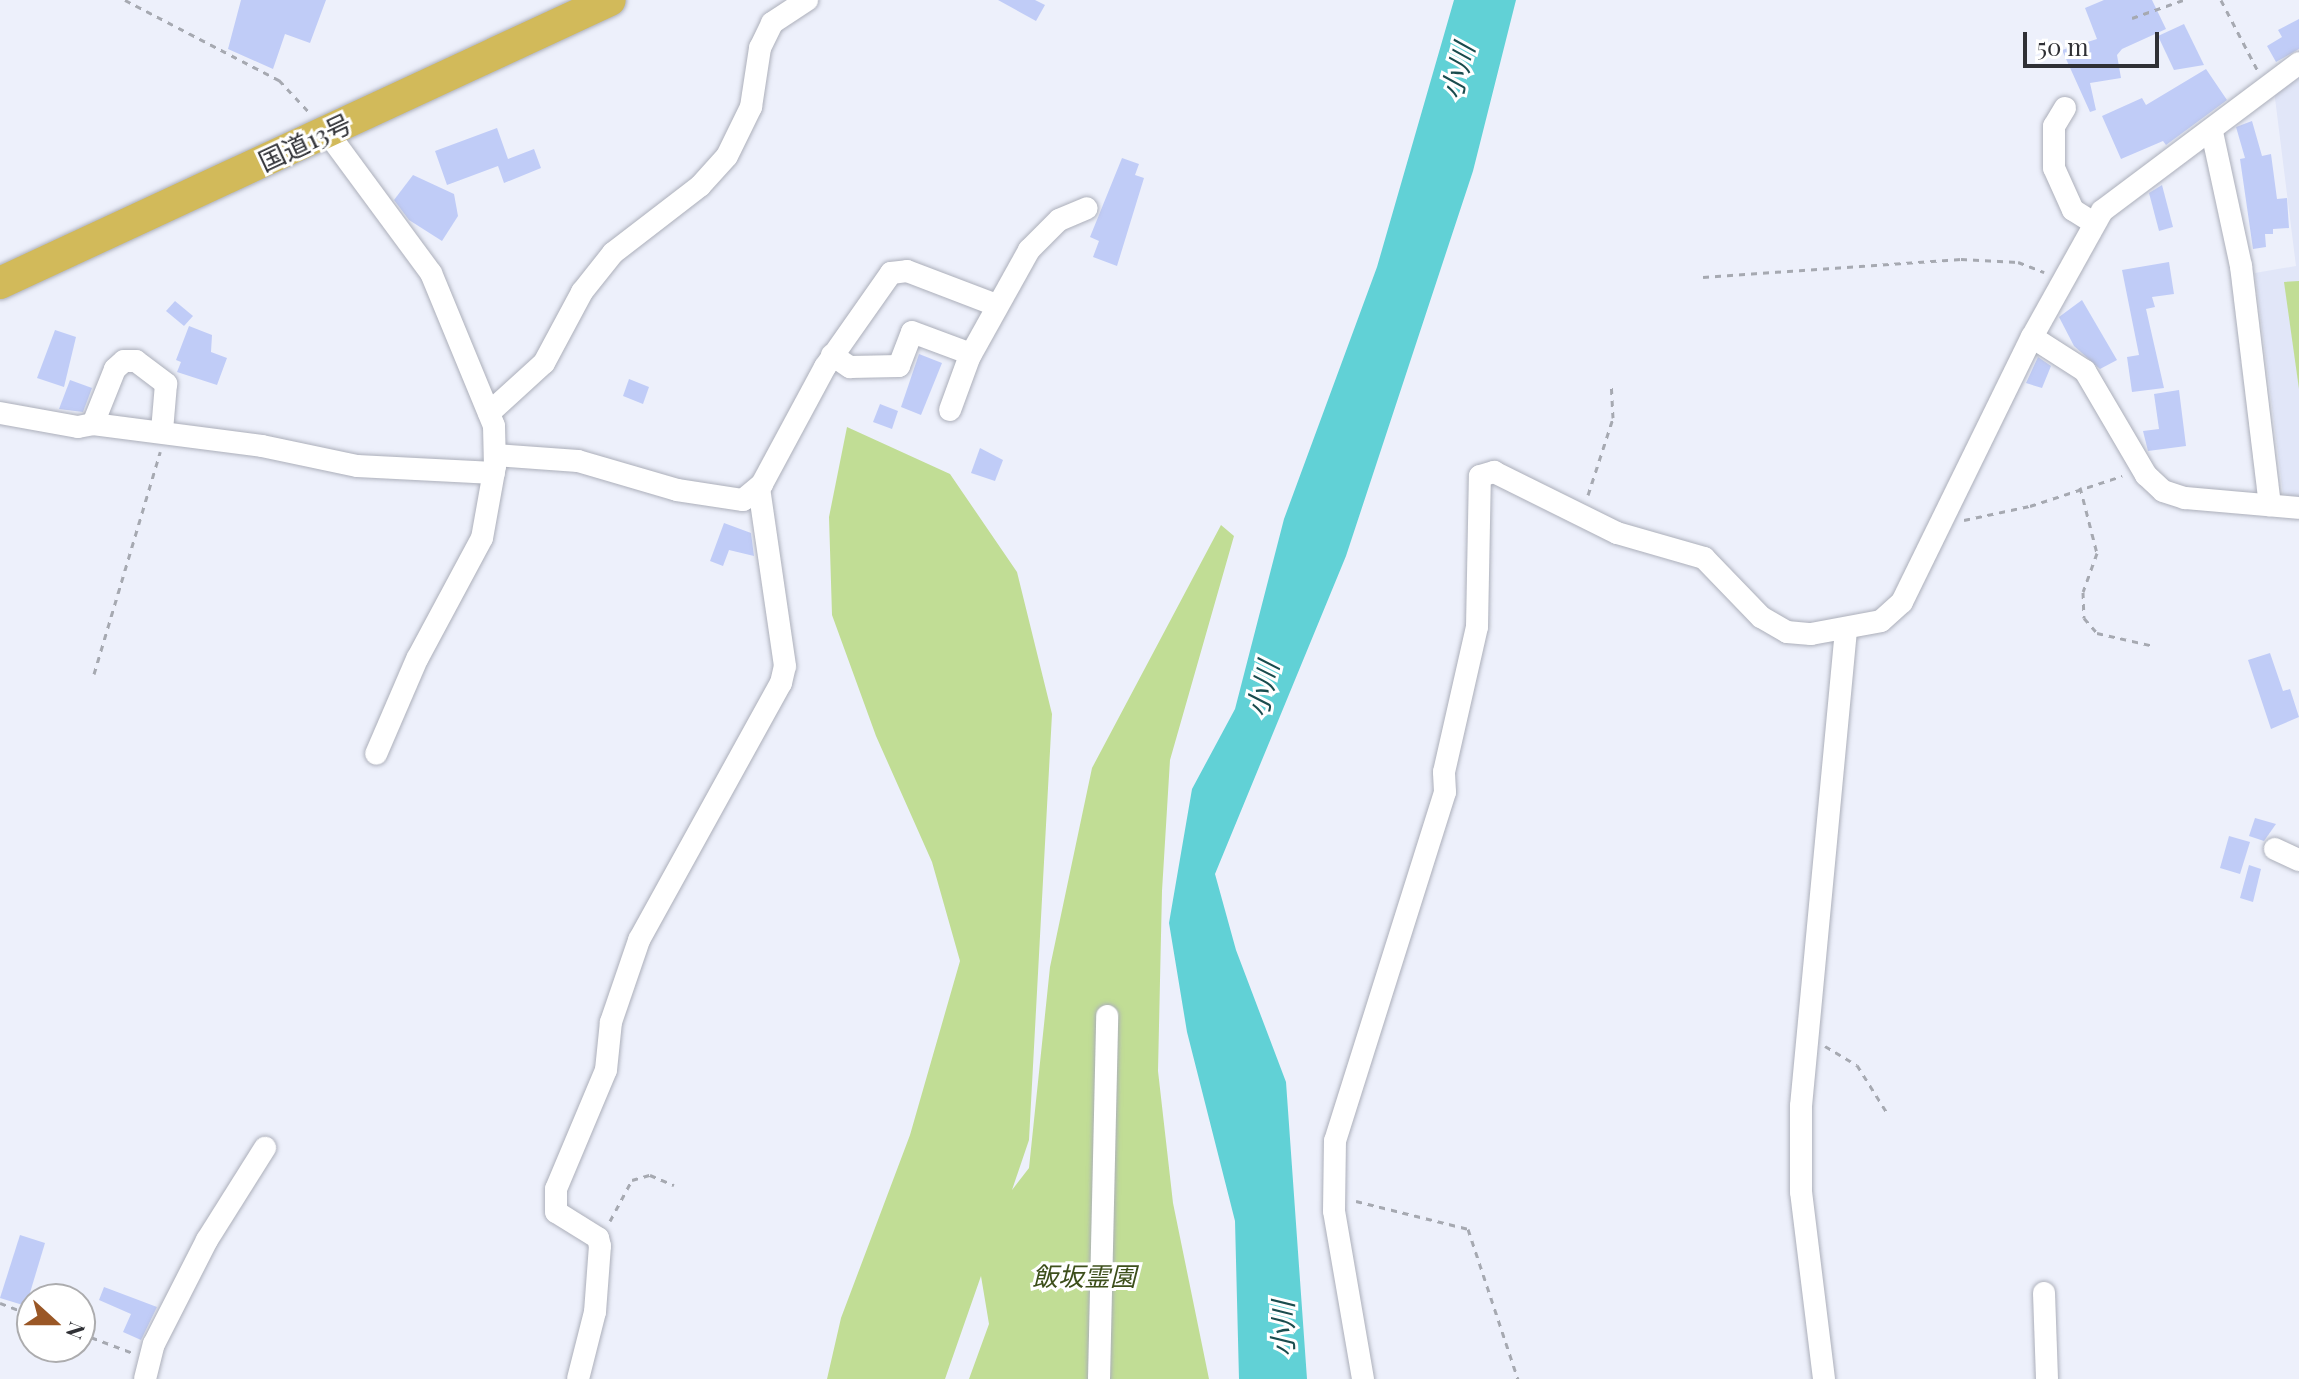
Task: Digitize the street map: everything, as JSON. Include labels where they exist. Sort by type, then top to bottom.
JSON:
[{"type":"highway","name":"国道13号","points":[[0,283],[610,0]]},
{"type":"street","points":[[489,413],[544,363],[582,292],[613,253],[720,165],[751,107],[760,48],[772,23],[807,0]]},
{"type":"street","points":[[1363,1379],[1333,1196],[1340,1113],[1445,792],[1444,772],[1477,627],[1481,564],[1477,483],[1480,476],[1494,472],[1617,533],[1704,558],[1779,629],[1799,635],[1846,630],[1881,621],[1902,602],[2032,337],[2066,280],[2094,223],[2113,201],[2212,132],[2266,85],[2299,63]]},
{"type":"street","points":[[2065,108],[2054,126],[2054,168],[2073,210],[2094,223]]},
{"type":"street","points":[[327,132],[431,273],[489,413],[495,464],[482,538],[417,659],[376,754]]},
{"type":"street","points":[[2212,132],[2241,266],[2270,505]]},
{"type":"street","points":[[950,410],[971,354],[996,305],[1042,235],[1059,220],[1087,208]]},
{"type":"street","points":[[0,413],[78,427],[93,424],[164,432],[357,466],[578,461],[724,500],[743,500],[759,488],[832,355],[899,269],[996,305]]},
{"type":"street","points":[[832,355],[850,367],[899,366],[912,332],[971,354]]},
{"type":"street","points":[[2032,337],[2085,371],[2146,475],[2163,491],[2185,498],[2299,508]]},
{"type":"street","points":[[93,424],[115,369],[124,361],[136,361],[166,384],[164,432]]},
{"type":"street","points":[[588,1379],[579,1379],[595,1312],[599,1242],[556,1212],[556,1189],[611,1054],[616,1003],[647,925],[783,675],[786,652],[772,597],[759,488]]},
{"type":"street","points":[[1824,1379],[1801,1192],[1807,1039],[1846,630]]},
{"type":"street","points":[[2275,849],[2299,860]]},
{"type":"street","points":[[1099,1379],[1107,1016]]},
{"type":"street","points":[[146,1370],[207,1240],[265,1148]]},
{"type":"street","points":[[2044,1293],[2047,1379]]},
{"type":"path","points":[[125,0],[279,80],[327,132]]},
{"type":"path","points":[[2132,18],[2183,0]]},
{"type":"path","points":[[2221,0],[2266,85]]},
{"type":"path","points":[[1703,277],[1961,259],[2018,262],[2066,280]]},
{"type":"path","points":[[1581,516],[1613,418],[1611,383]]},
{"type":"path","points":[[94,674],[164,432]]},
{"type":"path","points":[[1942,520],[1959,522],[2030,506],[2080,487],[2146,475]]},
{"type":"path","points":[[2080,487],[2097,553],[2083,592],[2084,618],[2097,633],[2154,646]]},
{"type":"path","points":[[1807,1039],[1857,1065],[1889,1116]]},
{"type":"path","points":[[599,1242],[632,1180],[650,1175],[674,1185]]},
{"type":"path","points":[[1333,1196],[1468,1229],[1518,1379]]},
{"type":"path","points":[[96,1342],[146,1370]]},
{"type":"shaded area","points":[[2299,74],[2299,497],[2283,494],[2255,273],[2296,266],[2274,90]]},
{"type":"green space","points":[[2299,281],[2299,389],[2284,282]]},
{"type":"green space","name":"飯坂霊園","points":[[847,427],[950,474],[1017,572],[1052,714],[1029,1140],[1012,1190],[1029,1168],[1050,967],[1092,768],[1221,525],[1234,536],[1170,760],[1162,891],[1158,1071],[1173,1203],[1209,1379],[969,1379],[989,1324],[981,1276],[945,1379],[827,1379],[841,1318],[910,1135],[960,961],[932,862],[876,736],[832,615],[829,517]]},
{"type":"water","name":"小川","points":[[1454,0],[1516,0],[1473,171],[1346,556],[1215,874],[1236,950],[1286,1082],[1307,1379],[1239,1379],[1235,1221],[1187,1032],[1169,923],[1192,789],[1235,709],[1284,519],[1377,267]]},
{"type":"building","points":[[241,0],[326,0],[310,43],[285,34],[273,69],[228,49]]},
{"type":"building","points":[[998,0],[1035,0],[1045,5],[1036,21]]},
{"type":"building","points":[[2104,0],[2152,0],[2166,29],[2122,49],[2117,55],[2121,78],[2090,83],[2096,110],[2090,112],[2062,50],[2097,39],[2085,8]]},
{"type":"building","points":[[2299,19],[2299,49],[2276,62],[2267,46],[2282,37],[2278,30]]},
{"type":"building","points":[[2184,24],[2204,65],[2174,70],[2158,36]]},
{"type":"building","points":[[2206,69],[2227,100],[2166,145],[2163,141],[2121,159],[2102,116],[2142,98],[2146,105]]},
{"type":"building","points":[[2252,121],[2262,156],[2271,154],[2277,199],[2287,198],[2289,228],[2273,229],[2273,234],[2265,234],[2266,247],[2253,249],[2240,159],[2245,158],[2236,127]]},
{"type":"building","points":[[497,128],[508,159],[534,149],[541,168],[504,183],[498,166],[447,185],[435,151]]},
{"type":"building","points":[[1122,158],[1139,164],[1135,175],[1144,178],[1117,266],[1093,257],[1099,241],[1090,237]]},
{"type":"building","points":[[413,175],[454,194],[458,216],[442,241],[409,220],[394,200]]},
{"type":"building","points":[[2162,185],[2173,227],[2159,231],[2149,193]]},
{"type":"building","points":[[2169,262],[2174,294],[2152,297],[2155,307],[2146,309],[2164,388],[2132,392],[2127,357],[2139,355],[2122,270]]},
{"type":"building","points":[[2082,300],[2117,360],[2100,369],[2074,346],[2059,317]]},
{"type":"building","points":[[175,301],[193,316],[184,326],[166,311]]},
{"type":"building","points":[[189,326],[212,335],[211,352],[227,358],[217,385],[177,372],[181,362],[176,360]]},
{"type":"building","points":[[55,330],[76,337],[64,387],[37,378]]},
{"type":"building","points":[[919,354],[942,363],[921,415],[901,407]]},
{"type":"building","points":[[2038,357],[2051,366],[2042,388],[2026,383]]},
{"type":"building","points":[[629,379],[649,387],[643,404],[623,396]]},
{"type":"building","points":[[70,380],[92,388],[83,412],[59,409]]},
{"type":"building","points":[[2179,390],[2186,446],[2148,451],[2143,431],[2159,429],[2154,394]]},
{"type":"building","points":[[880,404],[898,411],[892,429],[873,422]]},
{"type":"building","points":[[980,448],[1003,460],[995,481],[971,473]]},
{"type":"building","points":[[724,523],[751,533],[754,556],[729,550],[723,566],[710,561]]},
{"type":"building","points":[[2270,653],[2283,691],[2290,689],[2299,717],[2271,729],[2248,660]]},
{"type":"building","points":[[2255,818],[2276,824],[2264,841],[2249,836]]},
{"type":"building","points":[[2229,836],[2250,842],[2240,874],[2220,868]]},
{"type":"building","points":[[2249,865],[2261,869],[2253,902],[2240,898]]},
{"type":"building","points":[[20,1235],[45,1243],[33,1283],[16,1283],[16,1303],[0,1298]]},
{"type":"building","points":[[104,1287],[157,1307],[141,1340],[123,1332],[131,1314],[99,1300]]}]
